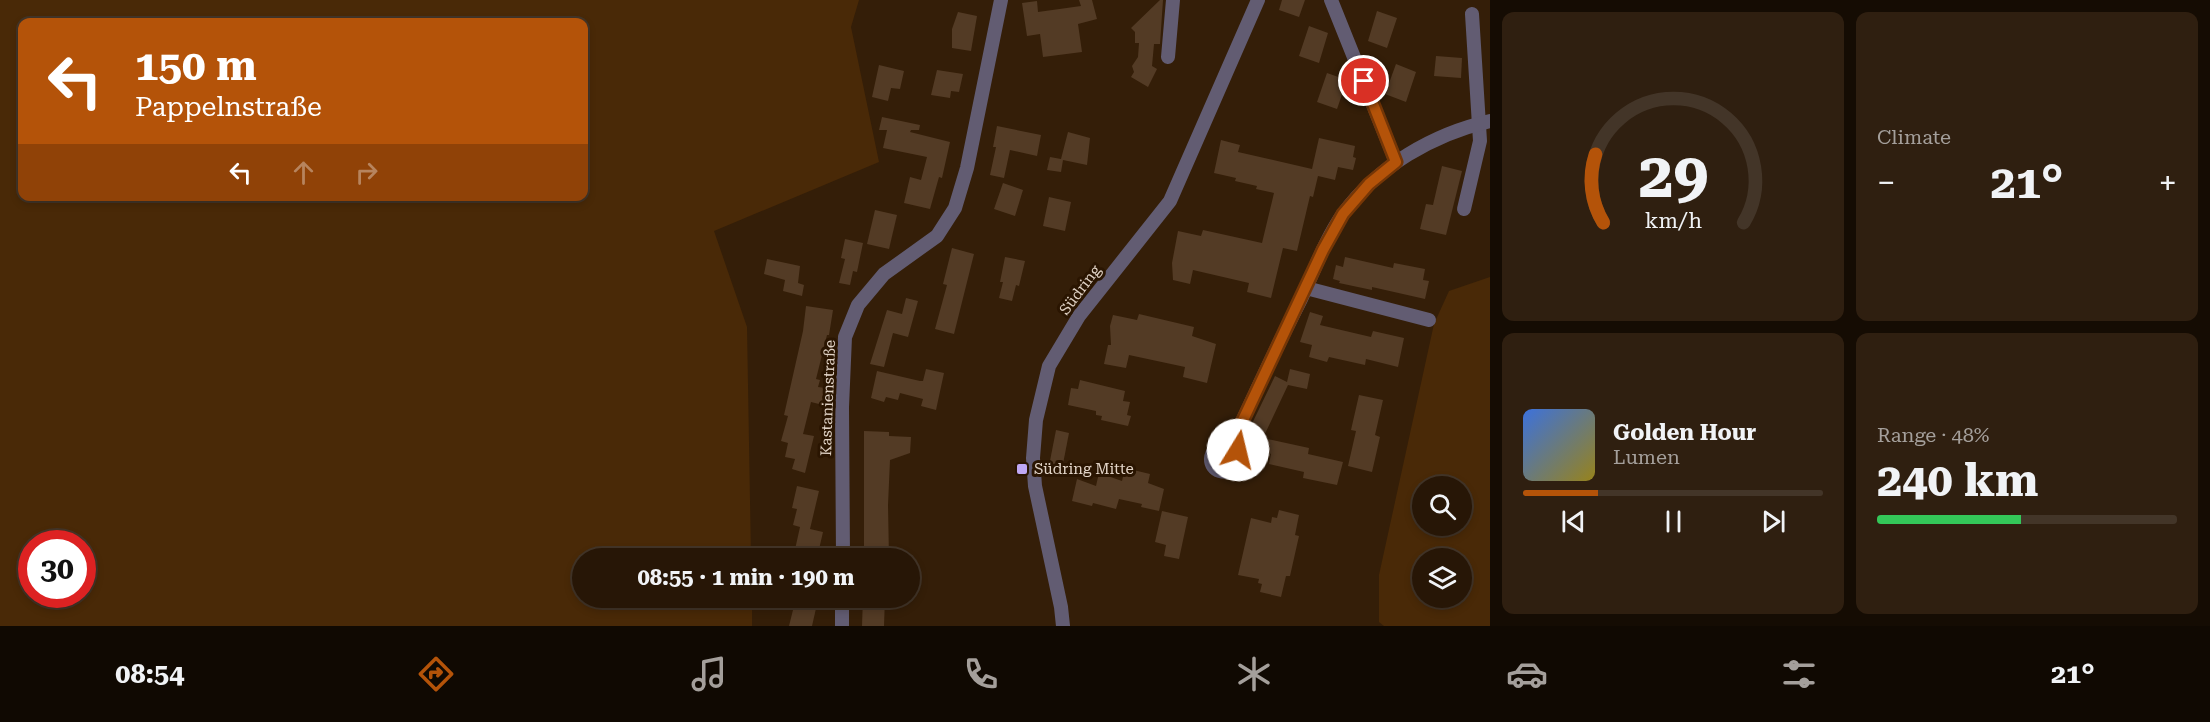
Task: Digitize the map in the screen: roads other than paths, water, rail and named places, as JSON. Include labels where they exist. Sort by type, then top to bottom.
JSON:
[{"type":"street","name":"Kastanienstraße","points":[[843,548],[842,407],[845,337],[858,305],[884,274],[937,236],[955,208],[967,168],[1001,0]]},
{"type":"street","points":[[1168,57],[1173,0]]},
{"type":"street","name":"Südring","points":[[1063,626],[1035,486],[1036,420],[1049,366],[1079,316],[1170,201],[1258,0]]},
{"type":"street","points":[[1332,0],[1396,162]]},
{"type":"street","points":[[1464,209],[1485,122],[1472,14]]},
{"type":"street","points":[[1236,435],[1323,250],[1343,214],[1369,184],[1396,162],[1437,138],[1485,122]]},
{"type":"street","points":[[1306,288],[1429,320]]},
{"type":"street","points":[[842,608],[842,626]]},
{"type":"place","name":"Südring Mitte","points":[[1022,469]]}]
